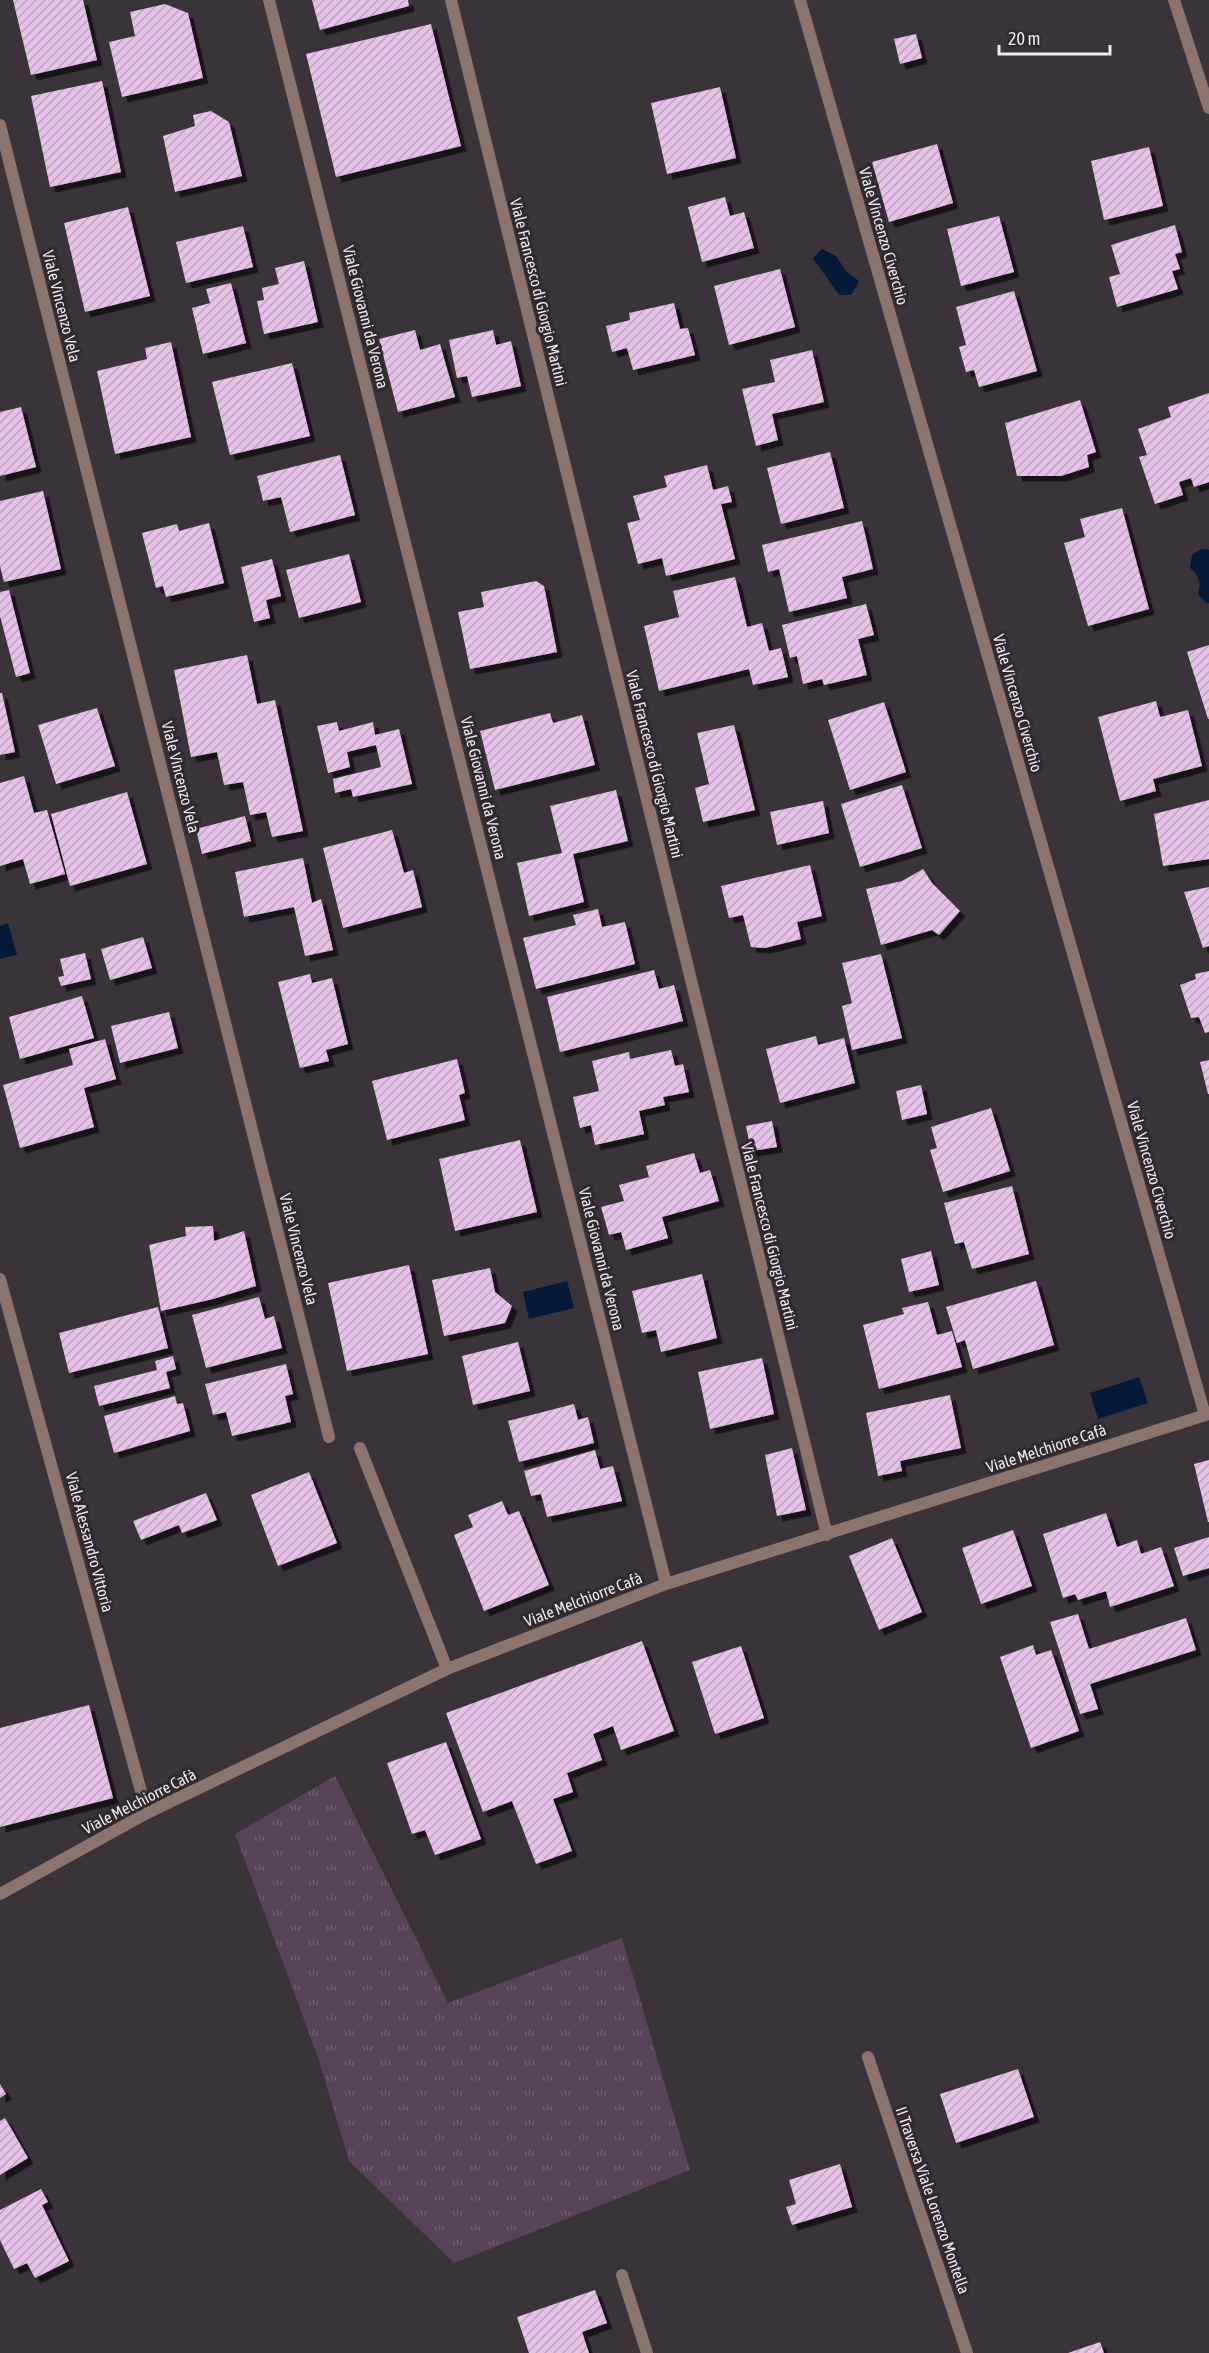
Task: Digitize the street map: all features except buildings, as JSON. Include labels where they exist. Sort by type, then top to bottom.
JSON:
[{"type":"street","name":"Viale Giovanni da Verona","points":[[270,0],[666,1584]]},
{"type":"street","name":"Viale Francesco di Giorgio Martini","points":[[451,0],[827,1535]]},
{"type":"street","name":"Viale Vincenzo Civerchio","points":[[800,0],[1207,1414]]},
{"type":"street","points":[[1174,0],[1209,108]]},
{"type":"street","name":"Viale Vincenzo Vela","points":[[0,126],[329,1437]]},
{"type":"street","name":"Viale Alessandro Vittoria","points":[[0,1279],[147,1814]]},
{"type":"street","name":"Viale Melchiorre Cafà","points":[[0,1894],[147,1814],[447,1669],[666,1584],[1207,1414]]},
{"type":"street","points":[[360,1448],[447,1669]]},
{"type":"street","name":"II Traversa Viale Lorenzo Montella","points":[[868,2057],[967,2353]]},
{"type":"street","points":[[622,2276],[647,2353]]},
{"type":"green space","points":[[335,1776],[448,2003],[622,1938],[690,2170],[454,2263],[349,2161],[318,2057],[235,1834]]},
{"type":"water","points":[[822,249],[836,256],[846,271],[859,281],[851,295],[839,295],[813,258]]},
{"type":"water","points":[[1201,549],[1209,550],[1209,603],[1206,603],[1198,594],[1199,580],[1190,568],[1192,555]]},
{"type":"water","points":[[8,923],[17,955],[0,959],[0,926]]},
{"type":"water","points":[[567,1281],[574,1308],[529,1319],[523,1292]]},
{"type":"water","points":[[1139,1377],[1148,1403],[1098,1419],[1090,1393]]}]
